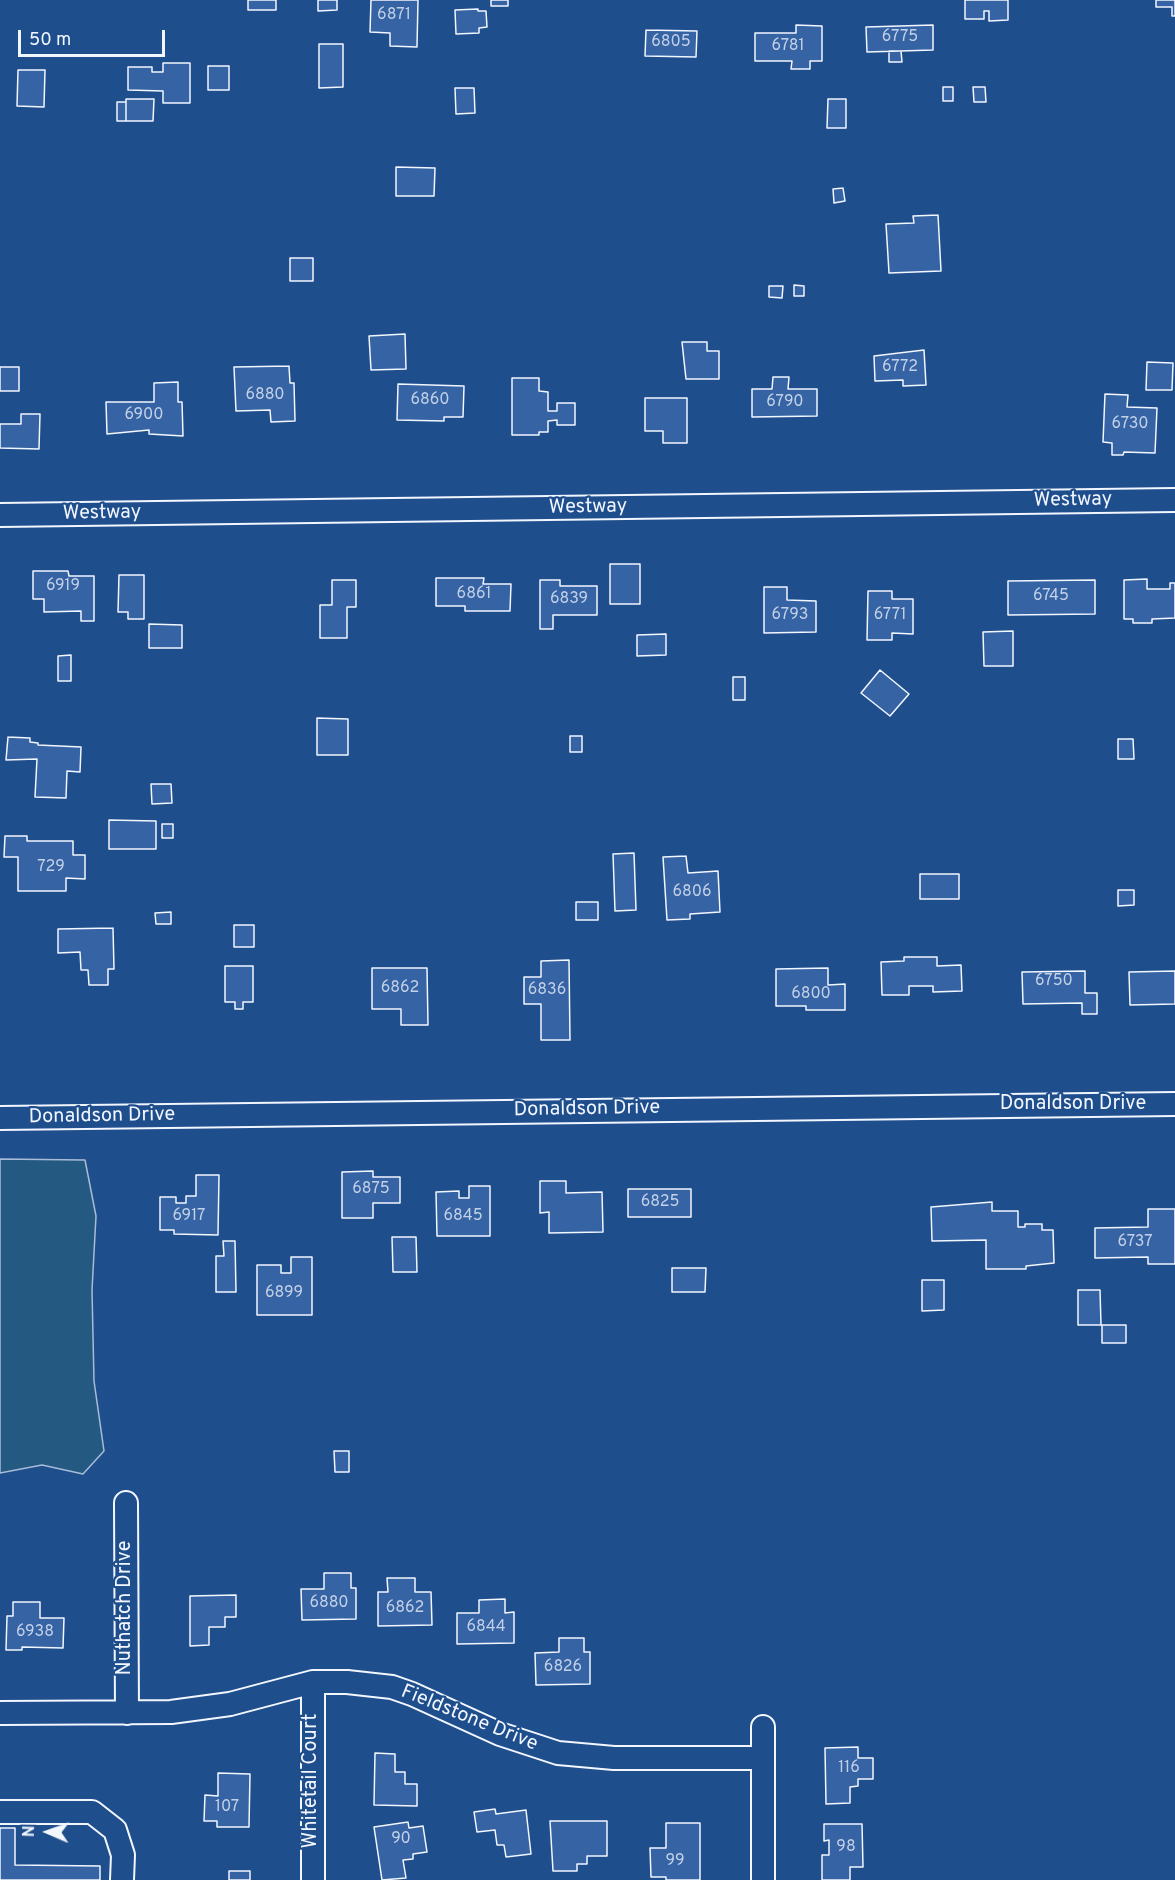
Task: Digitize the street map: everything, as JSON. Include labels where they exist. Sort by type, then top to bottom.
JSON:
[{"type":"street","name":"Westway","points":[[0,515],[1175,500]]},
{"type":"street","name":"Donaldson Drive","points":[[0,1118],[1175,1104]]},
{"type":"street","name":"Nuthatch Drive","points":[[126,1503],[127,1713]]},
{"type":"street","name":"Fieldstone Drive","points":[[0,1713],[127,1713],[201,1709],[313,1682],[347,1682],[392,1688],[429,1701],[517,1741],[558,1753],[614,1758],[762,1758]]},
{"type":"street","name":"Whitetail Court","points":[[313,1682],[313,1880]]},
{"type":"street","points":[[763,1727],[763,1880]]},
{"type":"street","points":[[0,1812],[92,1812],[115,1830],[123,1854],[122,1880]]},
{"type":"shaded area","points":[[0,1159],[85,1160],[96,1216],[92,1290],[94,1381],[104,1451],[83,1474],[42,1465],[0,1473]]},
{"type":"building","points":[[248,0],[276,0],[276,10],[248,10]]},
{"type":"building","points":[[318,0],[337,0],[337,10],[318,11]]},
{"type":"building","points":[[371,0],[418,0],[417,47],[390,46],[390,33],[370,32]]},
{"type":"building","points":[[491,0],[508,0],[508,6],[491,6]]},
{"type":"building","points":[[965,0],[1008,0],[1008,20],[989,21],[989,11],[984,11],[984,19],[965,19]]},
{"type":"building","points":[[1156,0],[1175,0],[1175,16],[1172,16],[1172,7],[1156,7]]},
{"type":"building","points":[[478,9],[478,11],[486,11],[487,27],[479,28],[479,33],[456,34],[455,10]]},
{"type":"building","points":[[796,25],[822,26],[822,61],[810,61],[810,69],[791,69],[792,61],[755,61],[755,33],[796,33]]},
{"type":"building","points":[[933,25],[933,50],[867,52],[866,27]]},
{"type":"building","points":[[646,30],[697,31],[696,57],[645,56]]},
{"type":"building","points":[[319,44],[343,44],[343,87],[319,88]]},
{"type":"building","points":[[889,51],[901,51],[902,62],[889,62]]},
{"type":"building","points":[[163,63],[190,63],[190,103],[163,103],[163,91],[128,90],[128,67],[152,67],[152,72],[163,72]]},
{"type":"building","points":[[208,66],[229,66],[229,90],[208,90]]},
{"type":"building","points":[[18,70],[45,70],[44,107],[17,106]]},
{"type":"building","points":[[943,87],[953,87],[953,101],[943,101]]},
{"type":"building","points":[[973,87],[985,87],[986,102],[974,102]]},
{"type":"building","points":[[455,88],[474,88],[475,113],[456,114]]},
{"type":"building","points":[[126,99],[154,99],[153,121],[126,121]]},
{"type":"building","points":[[828,99],[846,99],[846,128],[827,128]]},
{"type":"building","points":[[117,102],[126,102],[126,121],[117,121]]},
{"type":"building","points":[[396,167],[435,168],[434,196],[396,196]]},
{"type":"building","points":[[843,188],[845,201],[834,203],[833,189]]},
{"type":"building","points":[[938,215],[941,271],[889,273],[886,224],[914,223],[913,216]]},
{"type":"building","points":[[290,258],[313,258],[313,281],[290,281]]},
{"type":"building","points":[[794,285],[804,286],[804,296],[794,296]]},
{"type":"building","points":[[769,286],[783,286],[782,298],[769,297]]},
{"type":"building","points":[[405,334],[406,369],[371,370],[369,336]]},
{"type":"building","points":[[682,342],[707,342],[707,351],[719,351],[719,379],[686,379]]},
{"type":"building","points":[[924,350],[926,385],[903,386],[903,380],[875,381],[874,356]]},
{"type":"building","points":[[1147,362],[1173,363],[1172,390],[1146,390]]},
{"type":"building","points":[[289,366],[290,383],[294,383],[295,421],[271,422],[270,410],[236,411],[234,367]]},
{"type":"building","points":[[0,367],[19,367],[19,391],[0,391]]},
{"type":"building","points":[[773,377],[789,377],[788,389],[817,389],[817,416],[752,417],[752,389],[772,389]]},
{"type":"building","points":[[512,378],[539,378],[539,391],[548,392],[548,411],[557,411],[557,403],[575,403],[575,425],[557,425],[557,420],[548,421],[548,432],[539,432],[539,435],[512,435]]},
{"type":"building","points":[[178,382],[178,402],[182,402],[183,436],[149,434],[149,430],[107,434],[106,402],[154,402],[154,383]]},
{"type":"building","points":[[398,384],[464,386],[463,417],[444,417],[444,421],[397,420]]},
{"type":"building","points":[[1105,394],[1128,395],[1127,407],[1157,408],[1155,453],[1124,452],[1123,455],[1112,455],[1112,443],[1103,442]]},
{"type":"building","points":[[645,398],[687,398],[687,443],[663,443],[663,431],[645,431]]},
{"type":"building","points":[[21,414],[40,414],[39,449],[0,448],[0,424],[21,424]]},
{"type":"building","points":[[610,564],[640,564],[640,604],[610,604]]},
{"type":"building","points":[[33,571],[68,571],[69,576],[94,576],[94,621],[81,621],[81,611],[44,612],[44,599],[33,599]]},
{"type":"building","points":[[119,575],[144,575],[144,619],[128,619],[128,612],[118,612]]},
{"type":"building","points":[[436,578],[484,578],[483,584],[511,584],[510,611],[465,611],[465,606],[436,606]]},
{"type":"building","points":[[1147,579],[1147,589],[1170,589],[1170,583],[1175,583],[1175,618],[1152,619],[1152,623],[1133,623],[1133,619],[1124,619],[1124,580]]},
{"type":"building","points":[[332,580],[356,580],[356,607],[347,607],[347,638],[320,638],[320,605],[332,605]]},
{"type":"building","points":[[540,580],[560,580],[560,586],[597,586],[597,615],[553,615],[553,629],[540,629]]},
{"type":"building","points":[[1095,580],[1095,614],[1008,615],[1008,581]]},
{"type":"building","points":[[764,587],[787,587],[787,600],[816,601],[816,632],[764,633]]},
{"type":"building","points":[[868,591],[892,591],[892,599],[913,599],[913,634],[892,633],[892,640],[867,640]]},
{"type":"building","points":[[149,624],[182,625],[182,648],[149,648]]},
{"type":"building","points":[[1013,631],[1013,666],[984,666],[983,632]]},
{"type":"building","points":[[666,634],[666,655],[637,656],[637,635]]},
{"type":"building","points":[[71,655],[71,681],[58,681],[58,656]]},
{"type":"building","points":[[880,670],[909,694],[890,716],[861,693]]},
{"type":"building","points":[[733,677],[745,677],[745,700],[733,700]]},
{"type":"building","points":[[317,718],[348,719],[348,755],[317,755]]},
{"type":"building","points":[[570,736],[582,736],[582,752],[570,752]]},
{"type":"building","points":[[8,737],[30,738],[30,742],[38,743],[38,745],[81,747],[80,772],[67,771],[66,798],[35,797],[37,759],[6,760]]},
{"type":"building","points":[[1118,739],[1133,739],[1134,759],[1118,759]]},
{"type":"building","points":[[151,784],[171,784],[172,803],[152,804]]},
{"type":"building","points":[[109,820],[156,821],[156,849],[109,849]]},
{"type":"building","points":[[162,824],[173,824],[173,838],[162,838]]},
{"type":"building","points":[[5,836],[27,836],[27,841],[73,841],[73,855],[85,855],[85,879],[66,878],[66,891],[18,891],[18,857],[4,857]]},
{"type":"building","points":[[634,853],[636,910],[615,911],[613,854]]},
{"type":"building","points":[[686,856],[688,873],[718,871],[720,912],[690,914],[690,919],[667,920],[663,857]]},
{"type":"building","points":[[920,874],[959,874],[959,899],[920,899]]},
{"type":"building","points":[[1118,890],[1134,890],[1134,905],[1118,906]]},
{"type":"building","points":[[576,902],[598,902],[598,920],[576,920]]},
{"type":"building","points":[[171,912],[171,924],[156,924],[155,913]]},
{"type":"building","points":[[234,925],[254,925],[254,947],[234,947]]},
{"type":"building","points":[[113,928],[114,969],[108,969],[108,985],[89,985],[88,970],[81,970],[80,952],[58,953],[58,929]]},
{"type":"building","points":[[904,957],[937,957],[937,966],[961,965],[962,991],[933,992],[933,986],[909,986],[909,995],[882,995],[881,962],[904,961]]},
{"type":"building","points":[[569,960],[570,1040],[541,1040],[541,1004],[524,1004],[524,977],[541,977],[541,961]]},
{"type":"building","points":[[225,966],[253,966],[253,1002],[243,1002],[243,1009],[235,1009],[235,1002],[225,1002]]},
{"type":"building","points":[[372,968],[427,968],[428,1025],[401,1025],[401,1009],[372,1009]]},
{"type":"building","points":[[828,968],[828,985],[845,984],[845,1010],[806,1010],[806,1006],[776,1006],[776,969]]},
{"type":"building","points":[[1085,971],[1085,993],[1097,993],[1097,1014],[1082,1014],[1082,1003],[1023,1004],[1022,972]]},
{"type":"building","points":[[1175,971],[1175,1004],[1130,1005],[1129,972]]},
{"type":"building","points":[[373,1171],[373,1177],[400,1177],[400,1203],[373,1203],[373,1218],[342,1218],[342,1172]]},
{"type":"building","points":[[196,1175],[219,1175],[218,1235],[174,1234],[174,1230],[160,1230],[160,1197],[176,1197],[176,1203],[186,1203],[186,1196],[196,1196]]},
{"type":"building","points":[[540,1181],[566,1181],[566,1193],[602,1192],[603,1232],[549,1233],[549,1212],[540,1213]]},
{"type":"building","points":[[469,1186],[490,1186],[490,1236],[437,1236],[436,1192],[459,1191],[459,1198],[469,1198]]},
{"type":"building","points":[[628,1189],[691,1189],[691,1217],[628,1217]]},
{"type":"building","points":[[992,1202],[992,1211],[1018,1211],[1018,1227],[1025,1227],[1025,1224],[1042,1224],[1042,1230],[1053,1230],[1054,1263],[1026,1266],[1026,1269],[986,1269],[986,1240],[932,1241],[931,1207]]},
{"type":"building","points":[[1148,1209],[1175,1209],[1175,1264],[1148,1264],[1148,1257],[1095,1258],[1095,1228],[1148,1227]]},
{"type":"building","points":[[392,1237],[416,1237],[417,1272],[393,1272]]},
{"type":"building","points":[[223,1241],[235,1241],[236,1292],[216,1292],[216,1256],[224,1256]]},
{"type":"building","points":[[291,1257],[312,1257],[312,1315],[257,1315],[257,1265],[281,1265],[281,1273],[291,1273]]},
{"type":"building","points":[[672,1268],[706,1268],[705,1292],[672,1292]]},
{"type":"building","points":[[922,1280],[944,1280],[944,1310],[922,1311]]},
{"type":"building","points":[[1078,1290],[1100,1290],[1101,1325],[1078,1325]]},
{"type":"building","points":[[1102,1325],[1126,1325],[1126,1343],[1102,1343]]},
{"type":"building","points":[[334,1451],[349,1451],[349,1472],[335,1472]]},
{"type":"building","points":[[324,1573],[351,1573],[351,1588],[356,1588],[356,1619],[302,1620],[301,1589],[324,1589]]},
{"type":"building","points":[[387,1578],[415,1578],[415,1592],[431,1592],[432,1625],[378,1626],[378,1592],[388,1592]]},
{"type":"building","points":[[236,1595],[236,1617],[225,1617],[225,1627],[209,1627],[209,1645],[190,1646],[190,1596]]},
{"type":"building","points":[[505,1599],[505,1613],[514,1612],[514,1643],[457,1644],[457,1613],[479,1613],[479,1600]]},
{"type":"building","points":[[13,1602],[40,1602],[40,1618],[64,1618],[63,1648],[22,1647],[22,1650],[6,1650],[7,1616],[13,1616]]},
{"type":"building","points":[[559,1638],[584,1638],[584,1652],[590,1652],[590,1684],[536,1685],[535,1653],[559,1652]]},
{"type":"building","points":[[858,1747],[858,1758],[873,1758],[873,1779],[858,1779],[858,1786],[850,1787],[850,1803],[826,1804],[825,1748]]},
{"type":"building","points":[[375,1753],[395,1754],[395,1772],[405,1772],[405,1784],[417,1784],[417,1806],[374,1805]]},
{"type":"building","points":[[218,1773],[250,1774],[249,1827],[217,1827],[217,1821],[204,1821],[205,1795],[218,1796]]},
{"type":"building","points":[[495,1809],[496,1814],[526,1810],[531,1854],[506,1857],[504,1845],[497,1845],[495,1830],[477,1832],[474,1812]]},
{"type":"building","points":[[550,1821],[607,1821],[607,1856],[587,1856],[587,1864],[577,1864],[577,1871],[553,1871]]},
{"type":"building","points":[[408,1822],[409,1828],[423,1826],[427,1852],[413,1854],[413,1859],[403,1860],[406,1878],[382,1880],[374,1827]]},
{"type":"building","points":[[666,1823],[700,1823],[700,1880],[666,1880],[666,1877],[651,1877],[650,1848],[666,1848]]},
{"type":"building","points":[[824,1824],[862,1824],[863,1867],[850,1867],[850,1880],[822,1880],[822,1855],[829,1855],[829,1840],[824,1841]]},
{"type":"building","points":[[0,1828],[15,1828],[15,1865],[100,1866],[100,1880],[0,1880]]},
{"type":"building","points":[[229,1871],[250,1871],[250,1880],[229,1880]]}]
